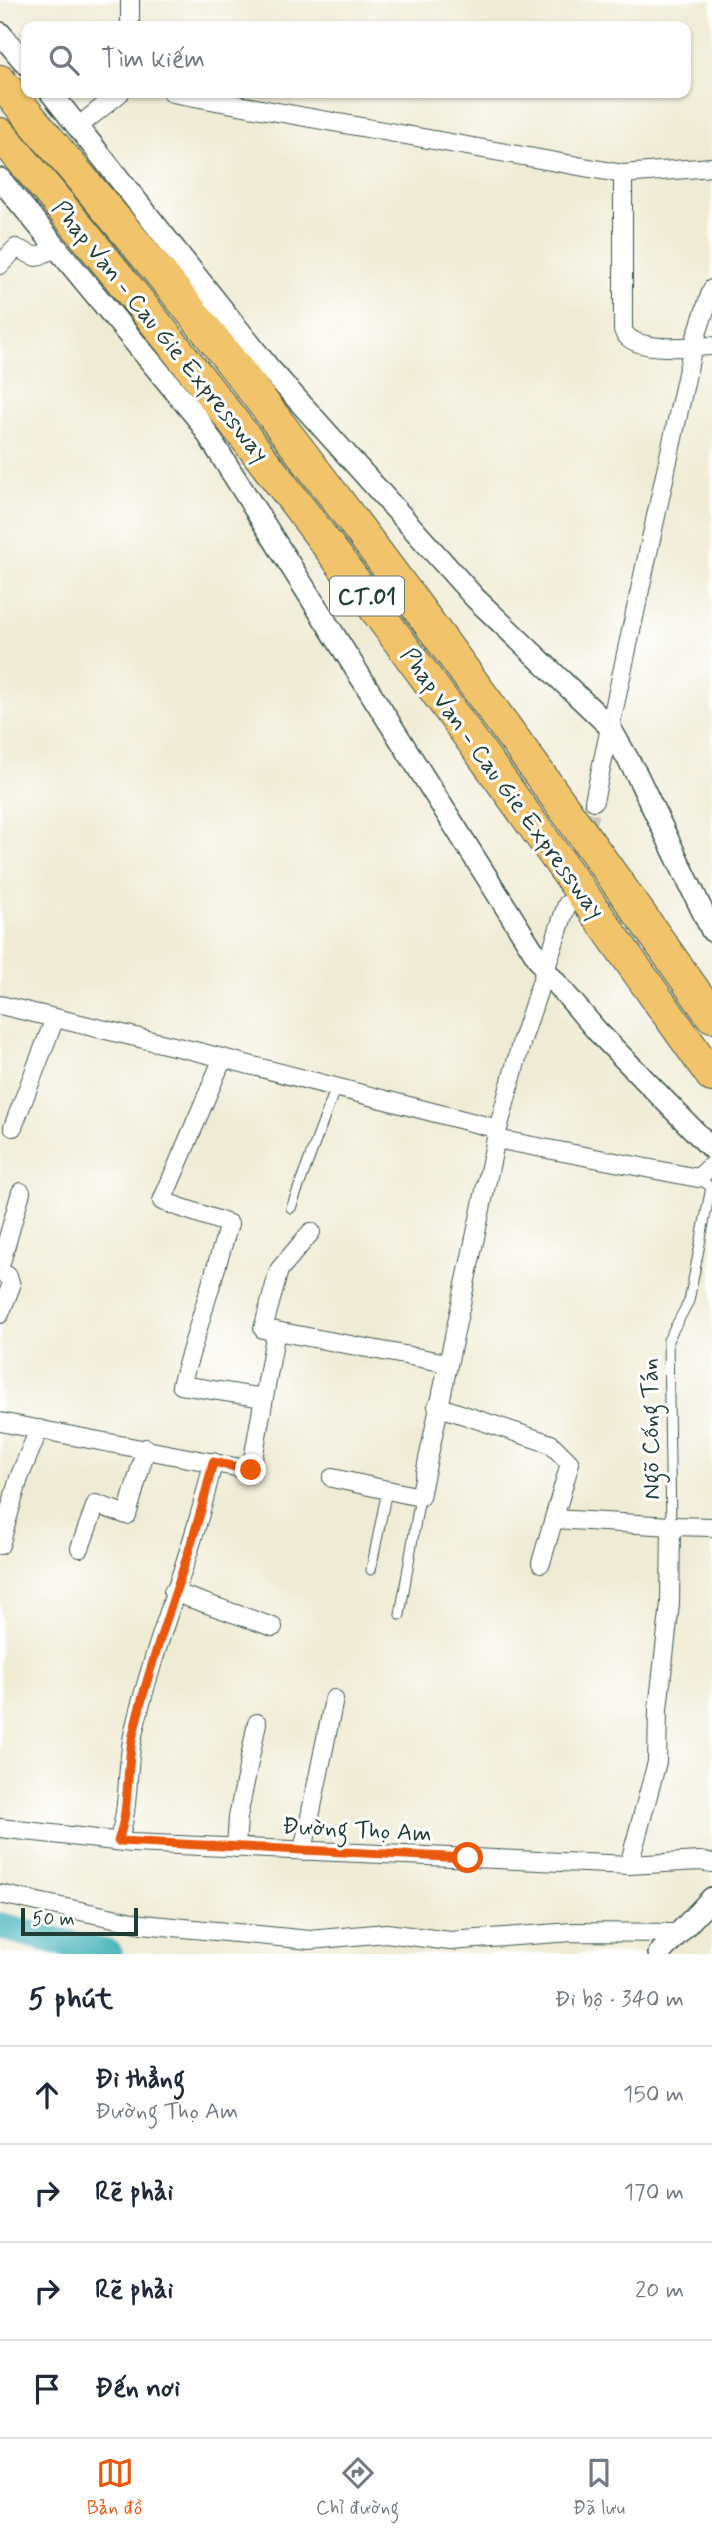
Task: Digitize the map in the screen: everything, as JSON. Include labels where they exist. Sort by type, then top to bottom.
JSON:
[{"type":"highway","name":"Phap Van - Cau Gie Expressway","points":[[0,81],[209,334],[329,490],[547,781],[712,1016]]},
{"type":"highway","name":"Phap Van - Cau Gie Expressway","points":[[0,134],[295,499],[516,800],[712,1076]]},
{"type":"street","points":[[130,0],[130,21]]},
{"type":"street","points":[[0,33],[21,58]]},
{"type":"street","points":[[55,98],[270,368],[475,598],[609,726],[637,775],[712,931]]},
{"type":"street","points":[[79,126],[114,98]]},
{"type":"street","points":[[200,98],[623,174],[712,167]]},
{"type":"street","points":[[623,174],[622,330],[625,338],[636,346],[712,346]]},
{"type":"street","points":[[0,180],[198,419],[546,971],[597,1031],[712,1149]]},
{"type":"street","points":[[0,265],[16,248],[36,257],[56,248]]},
{"type":"street","points":[[594,801],[693,346],[712,289]]},
{"type":"street","points":[[332,1478],[420,1497],[497,1134],[522,1040],[567,904]]},
{"type":"street","points":[[0,1005],[336,1087],[497,1134],[698,1178],[712,1165]]},
{"type":"street","points":[[13,1127],[55,1018]]},
{"type":"street","points":[[223,1058],[162,1201],[229,1224],[181,1385],[264,1398]]},
{"type":"street","points":[[0,1266],[21,1192]]},
{"type":"street","points":[[311,1232],[279,1270],[262,1329],[447,1363]]},
{"type":"street","points":[[0,1272],[8,1276],[11,1286],[0,1314]]},
{"type":"street","points":[[0,1422],[251,1470],[276,1331]]},
{"type":"street","points":[[438,1406],[551,1444],[570,1463],[541,1563]]},
{"type":"street","points":[[0,1545],[19,1478],[39,1429]]},
{"type":"street","points":[[80,1548],[96,1504],[127,1516],[146,1448]]},
{"type":"street","points":[[118,1841],[133,1737],[173,1592],[200,1524],[213,1462]]},
{"type":"street","points":[[554,1519],[712,1527]]},
{"type":"street","points":[[629,1865],[657,1762],[658,1709],[670,1604],[671,1526]]},
{"type":"street","points":[[173,1592],[274,1627]]},
{"type":"street","points":[[303,1851],[334,1699]]},
{"type":"street","points":[[236,1848],[238,1816],[257,1723]]},
{"type":"street","name":"Đường Thọ Am","points":[[0,1828],[118,1841],[236,1848],[629,1865],[708,1860]]},
{"type":"street","points":[[0,1894],[142,1924],[310,1940],[386,1933],[450,1941],[572,1933],[678,1933]]},
{"type":"street","points":[[660,1952],[707,1908]]},
{"type":"lane","points":[[291,1208],[336,1087]]},
{"type":"lane","name":"Ngõ Cống Tán","points":[[671,1526],[668,1340],[690,1301],[711,1187],[698,1178]]},
{"type":"lane","points":[[371,1570],[387,1490]]},
{"type":"lane","points":[[400,1615],[420,1497]]},
{"type":"waterway","points":[[0,1926],[109,1954]]},
{"type":"tunnel","points":[[572,882],[594,801]]},
{"type":"route","points":[[251,1470],[213,1462],[200,1524],[173,1592],[133,1737],[118,1841],[468,1858]]}]
